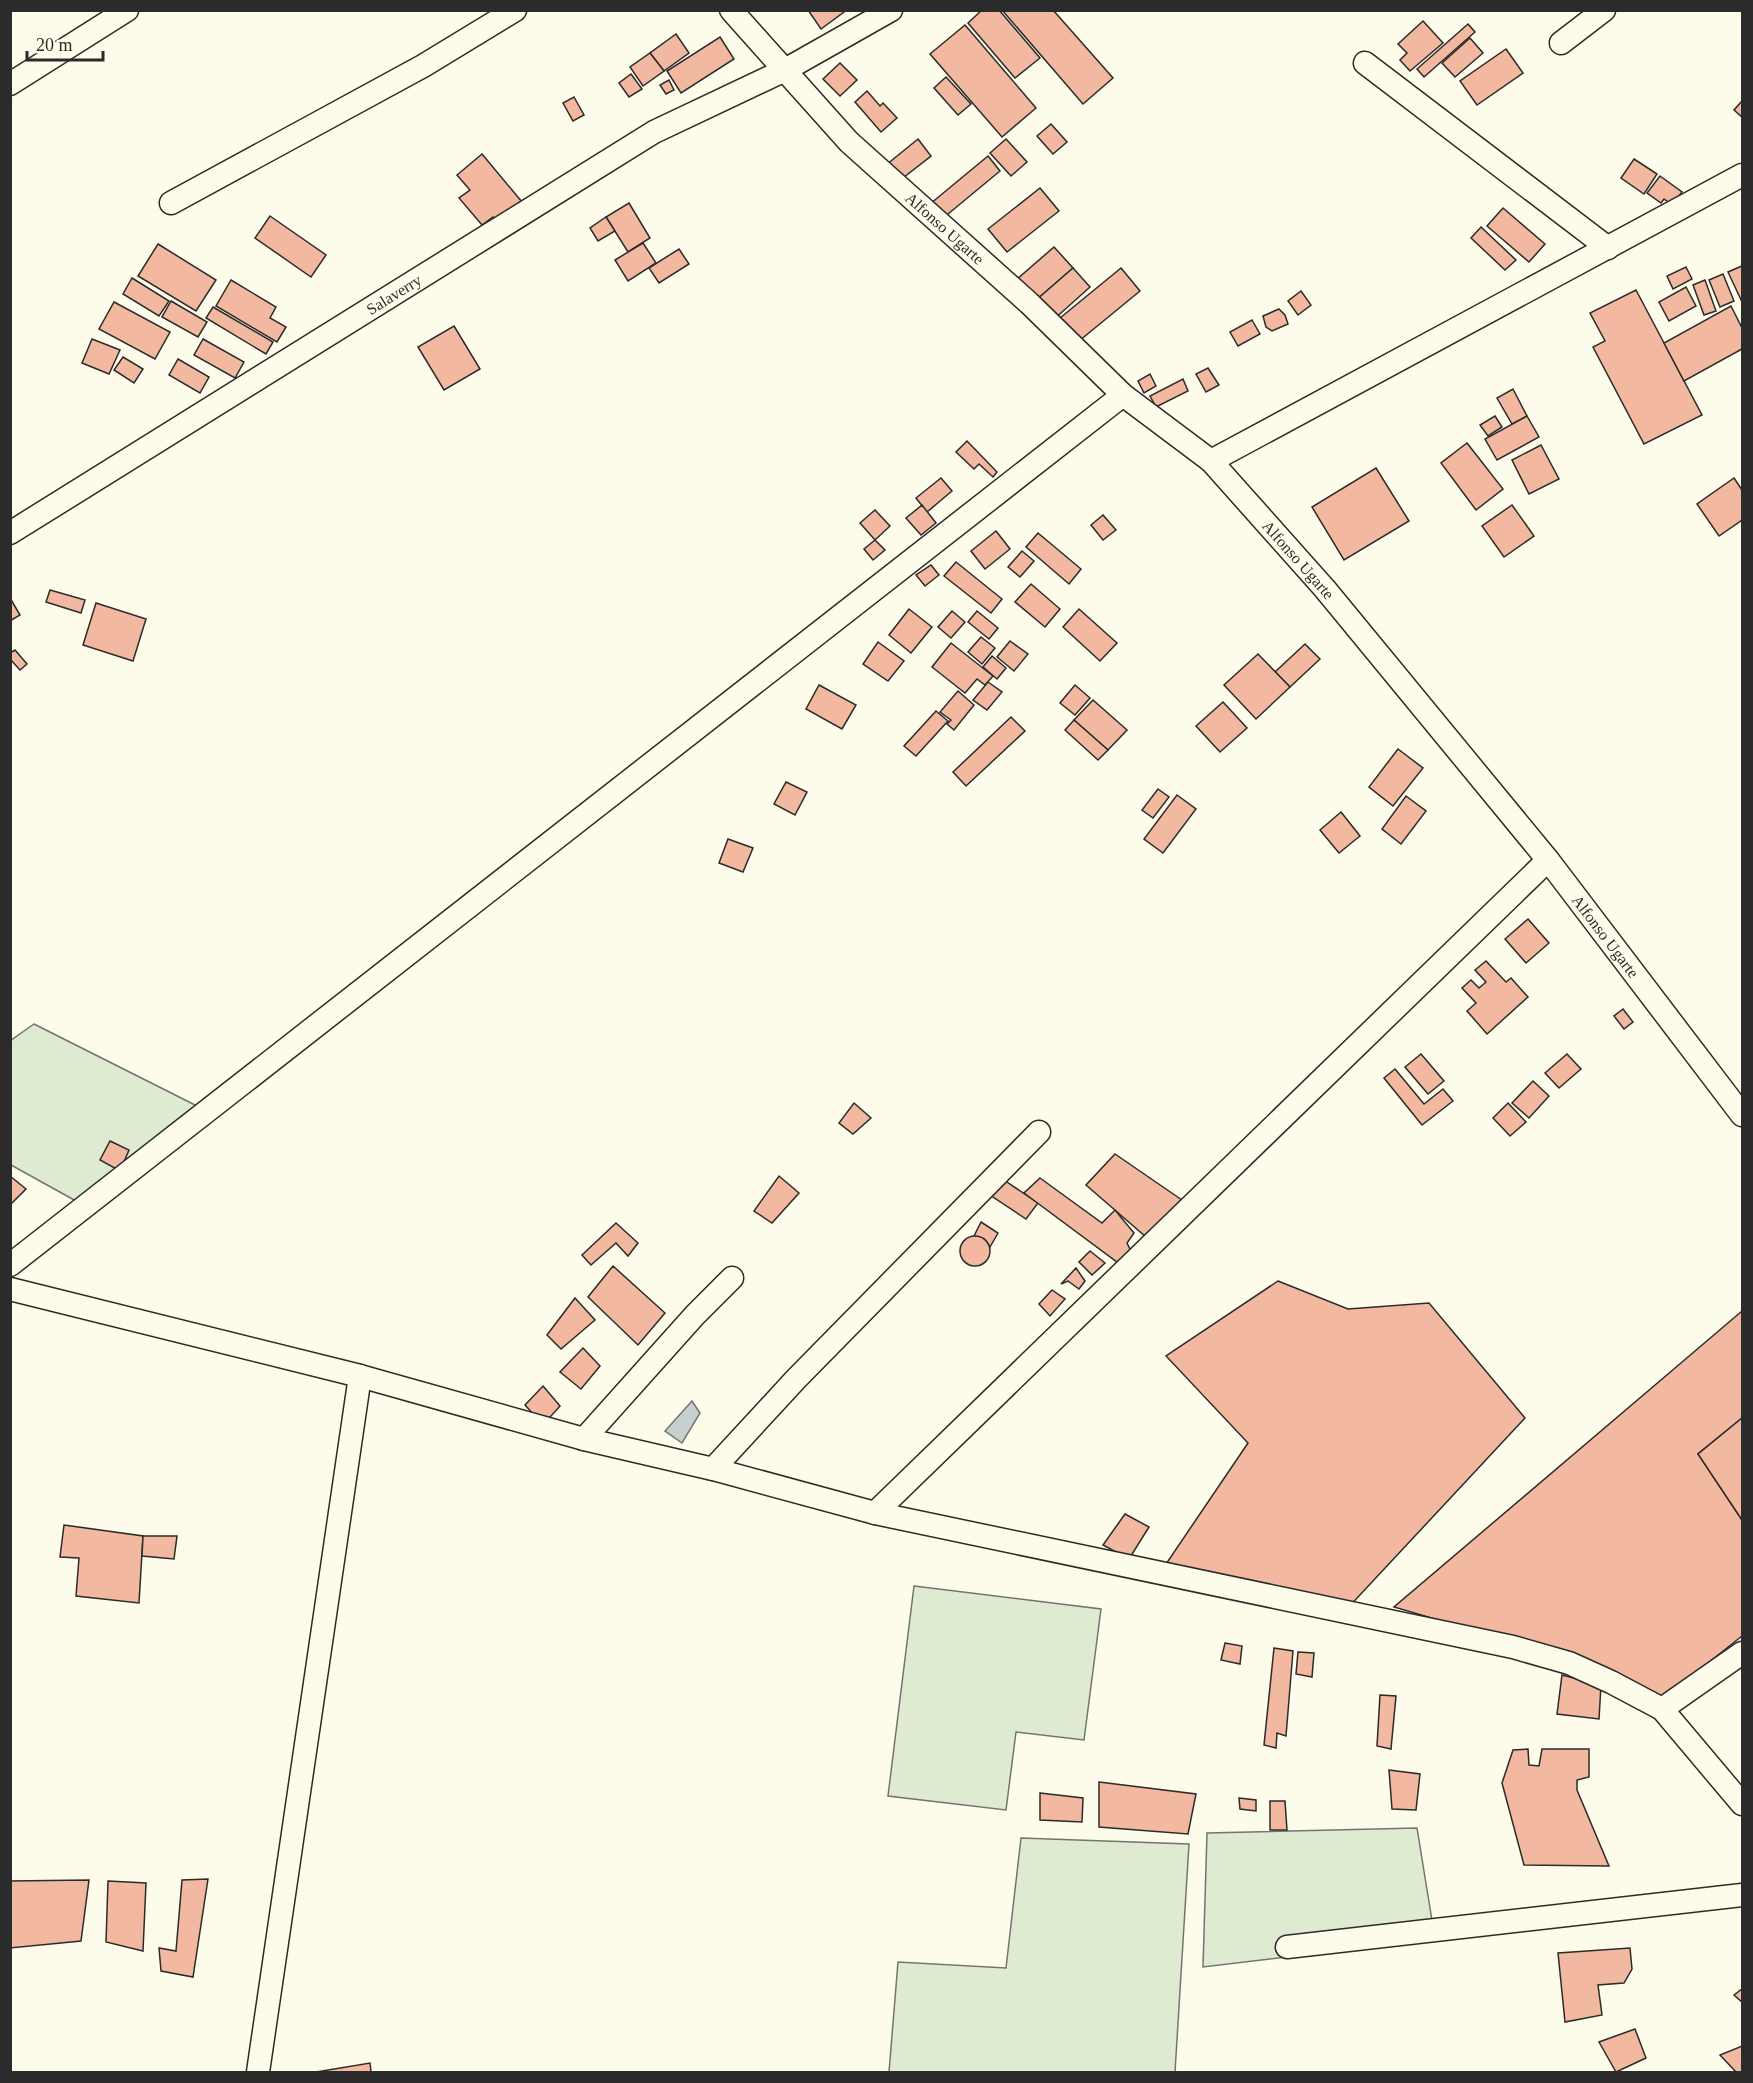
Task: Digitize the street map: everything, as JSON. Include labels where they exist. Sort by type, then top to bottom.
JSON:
[{"type":"street","points":[[10,84],[127,10]]},
{"type":"street","points":[[171,203],[423,66],[516,10]]},
{"type":"street","name":"Alfonso Ugarte","points":[[731,10],[849,142],[1029,303],[1123,395],[1211,461],[1325,589],[1548,860],[1743,1115]]},
{"type":"street","name":"Salaverry","points":[[10,533],[644,138],[785,70],[891,10]]},
{"type":"street","points":[[1562,43],[1604,10]]},
{"type":"street","points":[[1365,63],[1608,248]]},
{"type":"street","points":[[1211,461],[1743,175]]},
{"type":"street","points":[[10,1265],[1123,395]]},
{"type":"street","points":[[875,1513],[1548,860]]},
{"type":"street","points":[[713,1469],[795,1379],[1039,1131]]},
{"type":"street","points":[[584,1439],[695,1315],[732,1278]]},
{"type":"street","points":[[10,1289],[360,1376],[584,1439],[713,1469],[875,1513],[1513,1647],[1569,1663],[1662,1709],[1743,1804]]},
{"type":"street","points":[[258,2073],[360,1376]]},
{"type":"street","points":[[1662,1709],[1743,1653]]},
{"type":"street","points":[[1287,1947],[1743,1895]]},
{"type":"green space","points":[[34,1024],[197,1106],[76,1201],[11,1165],[10,1041]]},
{"type":"green space","points":[[914,1586],[1101,1609],[1084,1740],[1016,1732],[1006,1810],[888,1796]]},
{"type":"green space","points":[[1417,1828],[1435,1939],[1203,1967],[1207,1833]]},
{"type":"green space","points":[[1021,1838],[1189,1844],[1175,2072],[889,2072],[898,1962],[1006,1968]]},
{"type":"shaded area","points":[[692,1401],[700,1413],[682,1443],[665,1431]]},
{"type":"building","points":[[808,10],[843,10],[844,12],[821,29]]},
{"type":"building","points":[[982,10],[999,10],[1040,58],[1015,78],[968,23]]},
{"type":"building","points":[[1002,10],[1053,10],[1113,78],[1083,104]]},
{"type":"building","points":[[1423,21],[1443,43],[1410,71],[1400,60],[1407,53],[1398,44]]},
{"type":"building","points":[[1468,24],[1475,32],[1424,77],[1417,69]]},
{"type":"building","points":[[965,25],[1036,108],[1002,137],[930,54]]},
{"type":"building","points":[[676,34],[689,53],[664,71],[650,53]]},
{"type":"building","points":[[720,37],[734,59],[681,93],[667,71]]},
{"type":"building","points":[[1470,38],[1483,53],[1455,77],[1442,63]]},
{"type":"building","points":[[1506,49],[1523,73],[1477,105],[1460,81]]},
{"type":"building","points":[[650,53],[664,71],[643,86],[630,67]]},
{"type":"building","points":[[840,63],[857,80],[840,96],[823,79]]},
{"type":"building","points":[[631,74],[642,89],[629,97],[619,83]]},
{"type":"building","points":[[946,77],[971,104],[958,115],[934,88]]},
{"type":"building","points":[[669,80],[674,90],[666,94],[660,85]]},
{"type":"building","points":[[867,91],[880,106],[883,103],[897,118],[881,132],[855,102]]},
{"type":"building","points":[[574,97],[584,115],[573,121],[563,103]]},
{"type":"building","points":[[1742,101],[1742,117],[1734,110]]},
{"type":"building","points":[[1051,124],[1067,142],[1053,154],[1037,136]]},
{"type":"building","points":[[918,139],[931,156],[899,181],[886,165]]},
{"type":"building","points":[[1006,139],[1027,162],[1011,176],[990,153]]},
{"type":"building","points":[[482,154],[522,202],[497,222],[493,217],[482,225],[459,198],[470,190],[457,175]]},
{"type":"building","points":[[988,156],[1000,171],[942,219],[930,204]]},
{"type":"building","points":[[1634,159],[1657,174],[1644,194],[1621,178]]},
{"type":"building","points":[[1660,176],[1682,192],[1672,205],[1664,199],[1661,203],[1647,193]]},
{"type":"building","points":[[1040,188],[1059,211],[1007,252],[988,229]]},
{"type":"building","points":[[629,203],[650,238],[628,252],[606,217]]},
{"type":"building","points":[[1503,208],[1545,244],[1529,262],[1487,226]]},
{"type":"building","points":[[270,216],[326,255],[311,277],[255,238]]},
{"type":"building","points":[[606,217],[615,231],[598,241],[590,228]]},
{"type":"building","points":[[1481,227],[1516,260],[1505,270],[1471,238]]},
{"type":"building","points":[[643,243],[656,263],[628,281],[615,260]]},
{"type":"building","points":[[158,244],[216,280],[196,311],[138,276]]},
{"type":"building","points":[[1054,247],[1073,268],[1035,301],[1016,280]]},
{"type":"building","points":[[679,249],[689,264],[659,283],[649,268]]},
{"type":"building","points":[[1742,266],[1742,302],[1728,272]]},
{"type":"building","points":[[1686,267],[1692,279],[1673,289],[1667,276]]},
{"type":"building","points":[[1073,268],[1090,287],[1052,321],[1035,301]]},
{"type":"building","points":[[1121,268],[1140,291],[1079,341],[1060,318]]},
{"type":"building","points":[[1723,274],[1734,301],[1720,307],[1709,280]]},
{"type":"building","points":[[132,278],[169,301],[159,316],[123,294]]},
{"type":"building","points":[[231,280],[276,307],[270,318],[286,327],[277,342],[216,306]]},
{"type":"building","points":[[1705,280],[1716,311],[1704,315],[1693,285]]},
{"type":"building","points":[[1686,287],[1696,306],[1669,321],[1659,302]]},
{"type":"building","points":[[1636,290],[1702,415],[1644,444],[1593,347],[1605,341],[1590,313]]},
{"type":"building","points":[[1301,291],[1311,305],[1298,315],[1288,301]]},
{"type":"building","points":[[171,301],[207,322],[198,337],[162,317]]},
{"type":"building","points":[[114,302],[170,332],[155,359],[99,329]]},
{"type":"building","points":[[1731,306],[1742,328],[1742,349],[1684,381],[1664,343]]},
{"type":"building","points":[[213,307],[273,342],[266,354],[206,318]]},
{"type":"building","points":[[1279,309],[1285,315],[1288,324],[1272,331],[1266,327],[1263,316]]},
{"type":"building","points":[[1252,320],[1260,334],[1238,346],[1230,332]]},
{"type":"building","points":[[454,326],[480,369],[444,390],[418,347]]},
{"type":"building","points":[[92,339],[120,350],[109,374],[82,363]]},
{"type":"building","points":[[203,339],[244,362],[235,378],[194,355]]},
{"type":"building","points":[[123,357],[143,369],[134,383],[114,370]]},
{"type":"building","points":[[178,359],[209,377],[200,393],[169,375]]},
{"type":"building","points":[[1208,368],[1219,385],[1206,392],[1196,374]]},
{"type":"building","points":[[1150,374],[1156,386],[1144,393],[1138,381]]},
{"type":"building","points":[[1183,379],[1188,391],[1156,407],[1150,396]]},
{"type":"building","points":[[1513,389],[1527,416],[1512,424],[1497,398]]},
{"type":"building","points":[[1495,416],[1502,427],[1488,436],[1480,425]]},
{"type":"building","points":[[1527,416],[1539,437],[1497,460],[1485,439]]},
{"type":"building","points":[[967,441],[997,472],[993,477],[979,464],[974,469],[956,452]]},
{"type":"building","points":[[1467,443],[1503,489],[1476,510],[1441,463]]},
{"type":"building","points":[[1541,445],[1559,479],[1529,494],[1512,460]]},
{"type":"building","points":[[1376,468],[1409,521],[1344,560],[1312,507]]},
{"type":"building","points":[[941,478],[952,491],[927,512],[916,498]]},
{"type":"building","points":[[1734,478],[1742,490],[1742,520],[1719,536],[1697,504]]},
{"type":"building","points":[[922,505],[936,523],[921,535],[906,518]]},
{"type":"building","points":[[1512,505],[1534,536],[1504,557],[1482,526]]},
{"type":"building","points":[[875,510],[890,526],[875,540],[860,523]]},
{"type":"building","points":[[1103,515],[1116,530],[1103,540],[1091,525]]},
{"type":"building","points":[[996,531],[1010,549],[985,569],[971,551]]},
{"type":"building","points":[[1038,533],[1081,569],[1069,584],[1026,547]]},
{"type":"building","points":[[875,540],[885,550],[873,560],[864,549]]},
{"type":"building","points":[[1022,551],[1034,561],[1020,577],[1008,567]]},
{"type":"building","points":[[956,562],[1002,599],[991,613],[944,576]]},
{"type":"building","points":[[931,565],[939,575],[925,586],[916,575]]},
{"type":"building","points":[[1031,584],[1060,609],[1045,627],[1015,602]]},
{"type":"building","points":[[50,590],[85,600],[81,613],[46,602]]},
{"type":"building","points":[[10,598],[20,615],[10,621]]},
{"type":"building","points":[[96,603],[146,619],[133,661],[83,645]]},
{"type":"building","points":[[909,609],[932,627],[911,653],[889,635]]},
{"type":"building","points":[[1079,609],[1117,643],[1100,661],[1063,627]]},
{"type":"building","points":[[952,611],[965,622],[951,638],[938,627]]},
{"type":"building","points":[[977,611],[998,628],[989,639],[968,622]]},
{"type":"building","points":[[981,637],[995,648],[982,664],[968,652]]},
{"type":"building","points":[[1010,641],[1028,654],[1014,671],[997,657]]},
{"type":"building","points":[[878,642],[904,661],[888,681],[863,664]]},
{"type":"building","points":[[951,643],[993,676],[985,685],[977,679],[965,693],[932,667]]},
{"type":"building","points":[[1305,644],[1320,659],[1290,687],[1275,672]]},
{"type":"building","points":[[15,650],[27,664],[20,670],[10,659],[10,653]]},
{"type":"building","points":[[1258,654],[1290,687],[1256,719],[1224,685]]},
{"type":"building","points":[[992,656],[1006,668],[997,679],[983,667]]},
{"type":"building","points":[[988,682],[1002,692],[987,710],[973,700]]},
{"type":"building","points":[[819,685],[856,705],[842,729],[806,709]]},
{"type":"building","points":[[1075,685],[1090,698],[1075,715],[1060,703]]},
{"type":"building","points":[[958,691],[974,705],[954,730],[947,724],[951,720],[940,712]]},
{"type":"building","points":[[1093,700],[1127,730],[1108,750],[1074,720]]},
{"type":"building","points":[[1223,702],[1247,728],[1220,752],[1196,726]]},
{"type":"building","points":[[936,711],[948,721],[916,756],[904,746]]},
{"type":"building","points":[[1011,717],[1025,731],[966,786],[953,772]]},
{"type":"building","points":[[1074,720],[1108,750],[1098,760],[1065,730]]},
{"type":"building","points":[[1398,749],[1423,768],[1393,806],[1369,787]]},
{"type":"building","points":[[786,782],[807,792],[795,815],[774,804]]},
{"type":"building","points":[[1158,789],[1169,797],[1153,818],[1142,810]]},
{"type":"building","points":[[1177,795],[1196,809],[1163,853],[1144,839]]},
{"type":"building","points":[[1406,796],[1426,811],[1401,844],[1382,829]]},
{"type":"building","points":[[1341,812],[1360,836],[1339,853],[1320,830]]},
{"type":"building","points":[[728,839],[753,848],[743,872],[719,863]]},
{"type":"building","points":[[1528,919],[1549,943],[1526,963],[1505,939]]},
{"type":"building","points":[[1486,961],[1506,982],[1511,978],[1528,997],[1487,1034],[1467,1011],[1476,1003],[1462,988],[1471,980],[1479,988],[1486,982],[1475,970]]},
{"type":"building","points":[[1623,1009],[1633,1022],[1624,1029],[1614,1016]]},
{"type":"building","points":[[1421,1054],[1444,1081],[1428,1094],[1405,1067]]},
{"type":"building","points":[[1567,1054],[1581,1069],[1559,1088],[1545,1073]]},
{"type":"building","points":[[1395,1069],[1424,1104],[1443,1089],[1453,1101],[1422,1125],[1384,1078]]},
{"type":"building","points":[[1533,1081],[1549,1096],[1529,1118],[1512,1103]]},
{"type":"building","points":[[854,1103],[871,1118],[853,1134],[839,1123]]},
{"type":"building","points":[[1508,1103],[1526,1122],[1510,1136],[1493,1118]]},
{"type":"building","points":[[110,1141],[129,1150],[120,1171],[100,1160]]},
{"type":"building","points":[[1115,1154],[1182,1200],[1146,1237],[1086,1185]]},
{"type":"building","points":[[10,1176],[26,1189],[11,1204],[10,1204]]},
{"type":"building","points":[[779,1176],[799,1193],[772,1223],[754,1211]]},
{"type":"building","points":[[1001,1178],[1038,1203],[1026,1219],[990,1195]]},
{"type":"building","points":[[1040,1178],[1102,1223],[1115,1210],[1134,1233],[1127,1243],[1131,1251],[1117,1262],[1024,1193]]},
{"type":"building","points":[[981,1222],[998,1233],[990,1247],[984,1239],[974,1236]]},
{"type":"building","points":[[616,1223],[638,1243],[628,1256],[616,1243],[591,1265],[582,1255]]},
{"type":"building","points":[[975,1236],[986,1240],[990,1251],[986,1262],[975,1266],[964,1262],[960,1251],[964,1240]]},
{"type":"building","points":[[1090,1251],[1105,1263],[1092,1275],[1079,1262]]},
{"type":"building","points":[[613,1266],[665,1313],[638,1345],[588,1297]]},
{"type":"building","points":[[1076,1268],[1085,1281],[1079,1289],[1068,1281],[1061,1284]]},
{"type":"building","points":[[1278,1281],[1348,1309],[1429,1303],[1525,1418],[1345,1611],[1164,1567],[1248,1443],[1166,1356]]},
{"type":"building","points":[[1052,1290],[1065,1299],[1050,1316],[1039,1304]]},
{"type":"building","points":[[575,1298],[595,1320],[561,1349],[547,1335]]},
{"type":"building","points":[[1742,1311],[1742,1418],[1698,1454],[1742,1520],[1742,1636],[1659,1702],[1595,1666],[1394,1607]]},
{"type":"building","points":[[583,1348],[600,1366],[581,1389],[560,1372]]},
{"type":"building","points":[[543,1386],[560,1406],[543,1425],[525,1405]]},
{"type":"building","points":[[1742,1418],[1742,1520],[1698,1454]]},
{"type":"building","points":[[1125,1514],[1149,1527],[1129,1559],[1103,1545]]},
{"type":"building","points":[[64,1525],[143,1536],[139,1603],[76,1596],[79,1558],[60,1557]]},
{"type":"building","points":[[143,1536],[177,1536],[174,1559],[142,1556]]},
{"type":"building","points":[[1225,1643],[1242,1646],[1240,1664],[1221,1660]]},
{"type":"building","points":[[1274,1648],[1293,1651],[1286,1736],[1277,1733],[1276,1748],[1264,1745]]},
{"type":"building","points":[[1298,1652],[1314,1653],[1312,1677],[1296,1674]]},
{"type":"building","points":[[1562,1675],[1601,1685],[1599,1719],[1557,1714]]},
{"type":"building","points":[[1380,1695],[1396,1696],[1391,1749],[1377,1746]]},
{"type":"building","points":[[1528,1749],[1529,1765],[1539,1766],[1542,1749],[1589,1749],[1589,1777],[1577,1780],[1577,1790],[1609,1866],[1524,1865],[1502,1783],[1513,1750]]},
{"type":"building","points":[[1389,1770],[1420,1774],[1416,1810],[1392,1809]]},
{"type":"building","points":[[1099,1782],[1196,1794],[1188,1834],[1099,1827]]},
{"type":"building","points":[[1040,1793],[1083,1798],[1082,1822],[1040,1820]]},
{"type":"building","points":[[1239,1798],[1256,1800],[1256,1811],[1240,1809]]},
{"type":"building","points":[[1270,1801],[1285,1801],[1287,1830],[1270,1830]]},
{"type":"building","points":[[208,1879],[193,1977],[161,1971],[159,1948],[176,1951],[182,1880]]},
{"type":"building","points":[[89,1880],[81,1941],[10,1948],[10,1881]]},
{"type":"building","points":[[108,1881],[146,1883],[143,1951],[106,1942]]},
{"type":"building","points":[[1630,1948],[1632,1969],[1624,1983],[1598,1985],[1602,2015],[1565,2022],[1558,1953]]},
{"type":"building","points":[[1742,1989],[1742,2002],[1734,1995]]},
{"type":"building","points":[[1635,2029],[1646,2058],[1616,2072],[1599,2042]]},
{"type":"building","points":[[1742,2046],[1742,2072],[1736,2072],[1720,2055]]},
{"type":"building","points":[[370,2063],[371,2072],[316,2072]]}]
